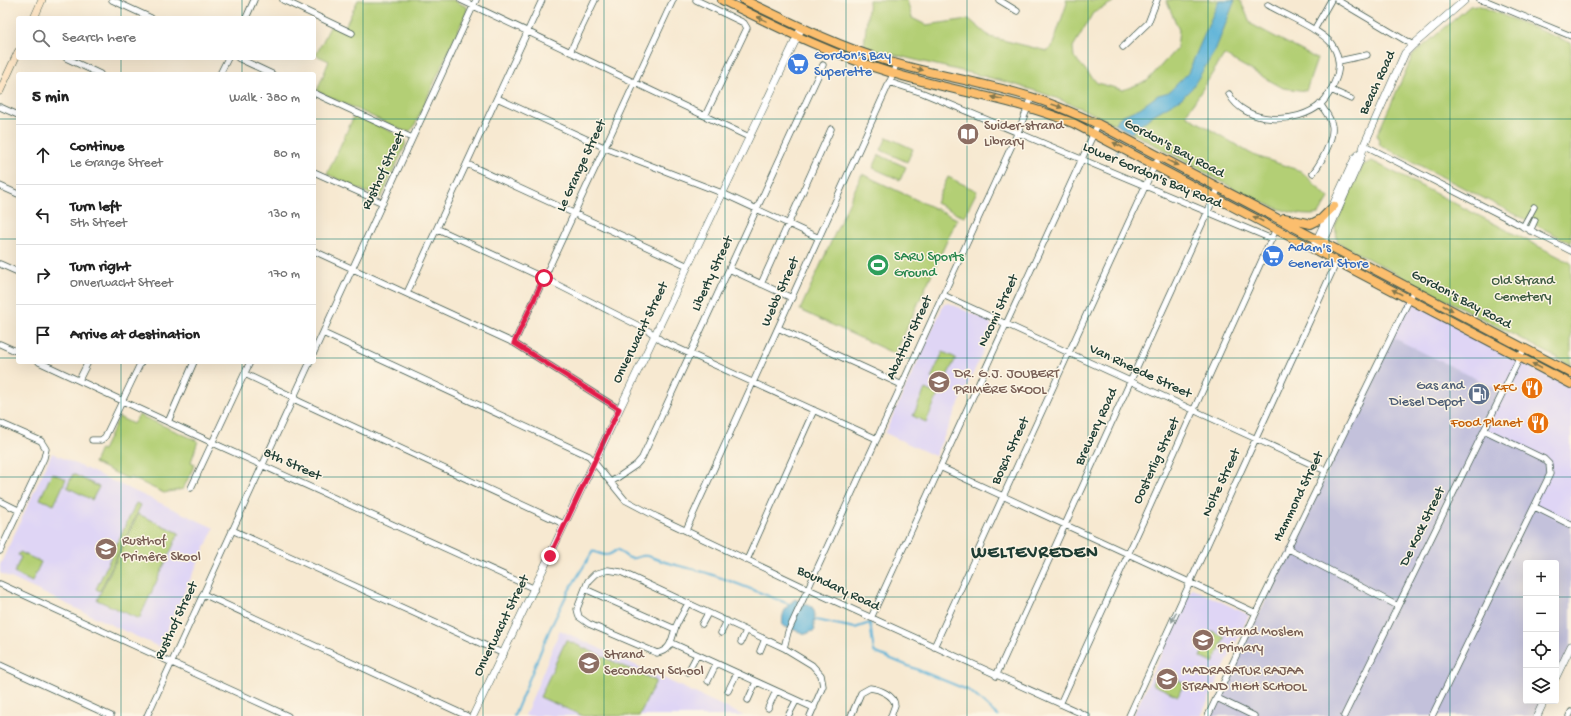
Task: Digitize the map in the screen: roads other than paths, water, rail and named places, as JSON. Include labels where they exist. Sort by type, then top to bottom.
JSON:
[{"type":"main road","points":[[35,16],[42,0]]},
{"type":"main road","points":[[722,0],[798,36]]},
{"type":"main road","name":"Gordon's Bay Road","points":[[744,0],[802,28],[851,49],[896,64],[1032,97],[1063,108],[1098,124],[1219,187],[1571,373]]},
{"type":"main road","name":"Gordon's Bay Road","points":[[798,36],[842,56],[893,73],[1029,106],[1094,133],[1571,384]]},
{"type":"main road","points":[[0,91],[16,56]]},
{"type":"main road","points":[[1274,216],[1311,224],[1321,219],[1334,206]]},
{"type":"street","points":[[112,0],[147,16]]},
{"type":"street","points":[[247,16],[254,0]]},
{"type":"street","points":[[283,0],[352,33]]},
{"type":"street","points":[[461,0],[475,3],[527,31],[749,137]]},
{"type":"street","points":[[407,293],[438,229],[542,0]]},
{"type":"street","points":[[570,52],[595,0]]},
{"type":"street","name":"Le Grange Street","points":[[514,343],[673,0]]},
{"type":"street","points":[[696,0],[744,23],[747,30],[705,116]]},
{"type":"street","points":[[1000,0],[1017,11]]},
{"type":"street","points":[[1123,47],[1148,22],[1157,0]]},
{"type":"street","points":[[1314,30],[1331,0]]},
{"type":"street","points":[[1337,0],[1413,44]]},
{"type":"street","name":"Beach Road","points":[[1316,250],[1334,206],[1406,53],[1413,44],[1465,0]]},
{"type":"street","points":[[1480,0],[1489,2],[1571,36]]},
{"type":"street","name":"Rusthof Street","points":[[316,348],[475,3]]},
{"type":"street","points":[[1229,94],[1236,105],[1243,110],[1266,118],[1299,116],[1320,104],[1331,90],[1337,75],[1339,61],[1336,51],[1330,42],[1314,30],[1268,5]]},
{"type":"street","name":"Onverwacht Street","points":[[474,716],[654,335],[802,28]]},
{"type":"street","points":[[1339,61],[1367,54]]},
{"type":"street","points":[[70,60],[96,72]]},
{"type":"street","points":[[221,72],[227,60]]},
{"type":"street","points":[[242,60],[268,72]]},
{"type":"street","name":"Webb Street","points":[[686,530],[792,298],[896,64]]},
{"type":"street","name":"Liberty Street","points":[[611,482],[636,465],[642,458],[823,65]]},
{"type":"street","name":"Lower Gordon's Bay Road","points":[[889,82],[923,93],[1272,239]]},
{"type":"street","points":[[1331,90],[1351,99]]},
{"type":"street","points":[[316,94],[412,138]]},
{"type":"street","name":"Abattoir Street","points":[[784,648],[789,631],[802,602],[1018,132],[1032,97]]},
{"type":"street","points":[[497,98],[604,147],[722,193],[819,238]]},
{"type":"street","points":[[1313,173],[1319,165],[1332,130],[1331,122],[1320,104]]},
{"type":"street","points":[[0,107],[16,114]]},
{"type":"street","name":"Naomi Street","points":[[871,618],[1098,124]]},
{"type":"street","points":[[761,284],[831,129]]},
{"type":"street","points":[[1362,149],[1523,227],[1571,252]]},
{"type":"street","name":"Beach Road","points":[[1320,241],[1360,160],[1362,149]]},
{"type":"street","name":"Bosch Street","points":[[934,647],[1159,156]]},
{"type":"street","points":[[467,164],[574,212],[688,266]]},
{"type":"street","points":[[316,173],[383,204]]},
{"type":"street","points":[[0,186],[16,193]]},
{"type":"street","name":"Brewery Road","points":[[996,676],[1219,187]]},
{"type":"street","points":[[1523,227],[1534,207]]},
{"type":"street","points":[[1530,231],[1535,220]]},
{"type":"street","points":[[438,229],[544,278],[649,331],[662,341],[877,438]]},
{"type":"street","name":"Oosterlig Street","points":[[1060,704],[1276,229]]},
{"type":"street","points":[[316,252],[514,343],[619,409]]},
{"type":"street","name":"Nolte Street","points":[[1129,716],[1337,261]]},
{"type":"street","points":[[0,264],[16,271]]},
{"type":"street","points":[[728,269],[792,298]]},
{"type":"street","name":"Hammond Street","points":[[1208,716],[1287,548],[1414,290]]},
{"type":"street","name":"Van Rheede Street","points":[[943,295],[1326,471]]},
{"type":"street","points":[[778,328],[902,385]]},
{"type":"street","name":"Boundary Road","points":[[323,334],[589,456],[619,494],[631,504],[808,589],[996,676],[1087,716]]},
{"type":"street","points":[[0,344],[16,351]]},
{"type":"street","name":"De Kock Street","points":[[1344,716],[1524,349]]},
{"type":"street","name":"8th Street","points":[[43,364],[213,443],[535,589]]},
{"type":"street","points":[[79,380],[87,364]]},
{"type":"street","points":[[92,440],[101,440],[105,437],[140,364]]},
{"type":"street","points":[[168,422],[193,364]]},
{"type":"street","points":[[191,488],[249,364]]},
{"type":"street","name":"Rusthof Street","points":[[147,716],[309,364]]},
{"type":"street","points":[[245,374],[293,398],[564,524]]},
{"type":"street","points":[[747,560],[814,410]]},
{"type":"street","points":[[0,423],[42,441],[45,446],[44,458],[18,510],[0,551]]},
{"type":"street","points":[[1432,716],[1550,474],[1550,468],[1547,461],[1484,430]]},
{"type":"street","points":[[940,467],[1002,497],[1256,613]]},
{"type":"street","points":[[0,502],[18,510]]},
{"type":"street","points":[[1535,507],[1571,525]]},
{"type":"street","points":[[232,530],[504,654]]},
{"type":"street","points":[[1287,548],[1398,606]]},
{"type":"street","points":[[688,603],[675,629],[672,643],[665,650],[653,653],[583,621],[579,617],[577,609],[591,578],[595,574],[614,570],[688,603],[784,648],[812,665],[821,675],[823,686],[810,716]]},
{"type":"street","points":[[0,584],[288,716]]},
{"type":"street","points":[[585,589],[675,629]]},
{"type":"street","points":[[203,594],[467,716]]},
{"type":"street","points":[[702,624],[708,613]]},
{"type":"street","points":[[722,633],[727,621]]},
{"type":"street","points":[[741,642],[746,631]]},
{"type":"street","points":[[760,651],[765,639]]},
{"type":"street","points":[[672,643],[814,708]]},
{"type":"street","points":[[1559,671],[1571,646]]},
{"type":"street","points":[[688,672],[697,655]]},
{"type":"street","points":[[708,682],[716,664]]},
{"type":"street","points":[[0,665],[110,716]]},
{"type":"street","points":[[728,691],[737,673]]},
{"type":"street","points":[[748,700],[756,682]]},
{"type":"street","points":[[851,716],[862,693],[870,688],[890,696],[893,699],[895,705],[891,716]]},
{"type":"street","points":[[768,708],[776,691]]},
{"type":"street","points":[[1217,698],[1254,716]]},
{"type":"street","points":[[788,716],[796,701]]},
{"type":"street","points":[[1537,716],[1543,704]]},
{"type":"street","points":[[1569,716],[1571,712]]},
{"type":"water","points":[[1219,0],[1235,0],[1215,51],[1192,88],[1182,98],[1153,115],[1131,133],[1114,124],[1121,116],[1140,108],[1158,95],[1169,92],[1188,73]]},
{"type":"water","points":[[795,599],[812,607],[814,610],[815,630],[806,634],[783,626],[784,611]]},
{"type":"waterway","points":[[1116,156],[1117,152]]},
{"type":"waterway","points":[[514,716],[549,631],[568,592],[593,551],[606,555],[618,549],[624,555],[632,558],[642,556],[651,557],[710,574],[789,604]]},
{"type":"waterway","points":[[816,620],[855,628],[870,623],[874,652],[970,691],[998,716]]},
{"type":"place","name":"Gordon's Bay Superette","points":[[798,64]]},
{"type":"place","name":"Suider-strand Library","points":[[968,134]]},
{"type":"place","name":"Adam's General Store","points":[[1273,256]]},
{"type":"place","name":"SARU Sports Ground","points":[[878,265]]},
{"type":"place","name":"DR. G.J. JOUBERT PRIMÊRE SKOOL","points":[[939,382]]},
{"type":"place","name":"KFC","points":[[1532,388]]},
{"type":"place","name":"Gas and Diesel Depot","points":[[1479,394]]},
{"type":"place","name":"Food Planet","points":[[1538,423]]},
{"type":"place","name":"Rusthof Primêre Skool","points":[[106,549]]},
{"type":"place","name":"Strand Moslem Primary","points":[[1203,640]]},
{"type":"place","name":"Strand Secondary School","points":[[589,663]]},
{"type":"place","name":"MADRASATUR RAJAA STRAND HIGH SCHOOL","points":[[1167,679]]},
{"type":"district","name":"WELTEVREDEN","points":[[1035,553]]},
{"type":"park label","name":"Old Strand Cemetery","points":[[1523,290]]}]
